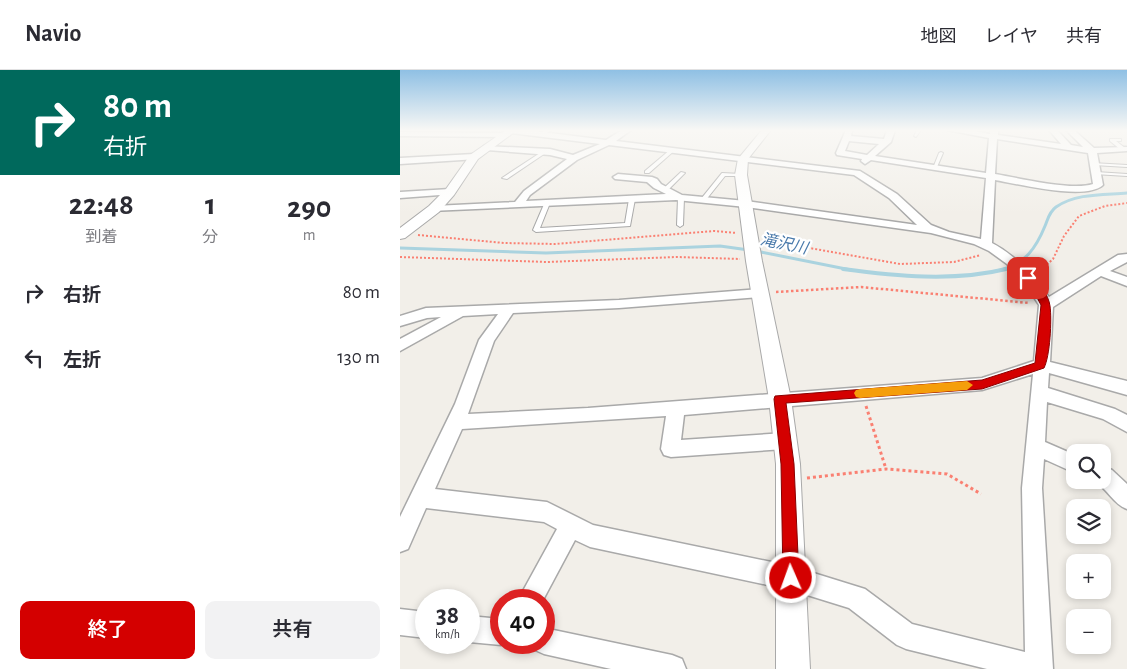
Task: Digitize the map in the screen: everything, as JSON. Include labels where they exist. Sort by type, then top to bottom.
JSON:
[{"type":"street","points":[[400,161],[456,158]]},
{"type":"street","points":[[401,234],[434,209],[450,192],[473,158]]},
{"type":"street","points":[[518,205],[527,193],[574,158]]},
{"type":"street","points":[[735,158],[857,173],[866,181],[894,196],[920,222],[934,230]]},
{"type":"street","points":[[857,173],[867,158]]},
{"type":"street","points":[[881,158],[1080,190],[1098,185],[1093,158]]},
{"type":"street","points":[[991,248],[990,176],[992,158]]},
{"type":"street","points":[[743,159],[742,175],[754,261],[780,399],[785,441],[788,480],[793,669]]},
{"type":"street","points":[[618,177],[649,179],[681,198]]},
{"type":"street","points":[[400,195],[450,192]]},
{"type":"street","points":[[434,209],[681,198],[746,204],[934,230],[991,248],[1027,277],[1039,291],[1046,305],[1032,488],[1039,669]]},
{"type":"street","points":[[1046,305],[1122,258],[1127,258]]},
{"type":"street","points":[[1102,272],[1127,282]]},
{"type":"street","points":[[400,321],[426,314],[760,293]]},
{"type":"street","points":[[400,541],[464,404],[487,340],[508,310]]},
{"type":"street","points":[[400,346],[462,312]]},
{"type":"street","points":[[454,422],[588,415],[982,384],[1040,365],[1127,388]]},
{"type":"street","points":[[1038,392],[1109,414],[1127,424]]},
{"type":"street","points":[[676,407],[670,449],[785,441]]},
{"type":"street","points":[[1034,446],[1066,460]]},
{"type":"street","points":[[1111,482],[1127,499]]},
{"type":"street","points":[[420,497],[547,512],[590,536],[791,578],[856,598],[906,636],[1034,669]]},
{"type":"street","points":[[536,589],[571,526]]},
{"type":"street","points":[[400,622],[415,624]]},
{"type":"street","points":[[555,643],[672,669]]},
{"type":"lane","points":[[505,178],[536,158]]},
{"type":"lane","points":[[647,172],[664,158]]},
{"type":"lane","points":[[935,167],[939,158]]},
{"type":"lane","points":[[1095,168],[1127,166]]},
{"type":"lane","points":[[1095,168],[1127,175]]},
{"type":"lane","points":[[665,190],[683,173]]},
{"type":"lane","points":[[703,200],[724,174],[742,175]]},
{"type":"lane","points":[[680,225],[681,198]]},
{"type":"lane","points":[[547,203],[536,230],[628,225],[632,200]]},
{"type":"path","points":[[1027,277],[1038,273],[1053,259],[1064,236],[1079,216],[1105,206],[1127,203]]},
{"type":"path","points":[[401,234],[504,243],[555,244],[714,231],[751,236],[900,264],[954,262],[991,248]]},
{"type":"path","points":[[400,257],[489,262],[567,262],[705,255],[754,261]]},
{"type":"path","points":[[760,293],[861,287],[905,293],[966,296],[1046,305]]},
{"type":"path","points":[[861,393],[886,469]]},
{"type":"path","points":[[788,480],[886,469],[947,474],[981,494]]},
{"type":"waterway","name":"滝沢川","points":[[1001,270],[1017,264],[1029,254],[1042,234],[1050,213],[1064,202],[1081,197],[1127,193]]},
{"type":"waterway","name":"滝沢川","points":[[400,248],[546,253],[720,246],[756,251],[851,270]]},
{"type":"waterway","name":"滝沢川","points":[[843,269],[851,270]]},
{"type":"waterway","name":"滝沢川","points":[[1001,270],[1006,269]]},
{"type":"waterway","name":"滝沢川","points":[[851,270],[924,277],[945,277],[1001,270]]},
{"type":"slow traffic","points":[[860,393],[967,385]]},
{"type":"route","points":[[791,578],[788,464],[780,399],[982,384],[1040,365],[1044,341],[1046,305],[1039,291],[1028,278]]}]
